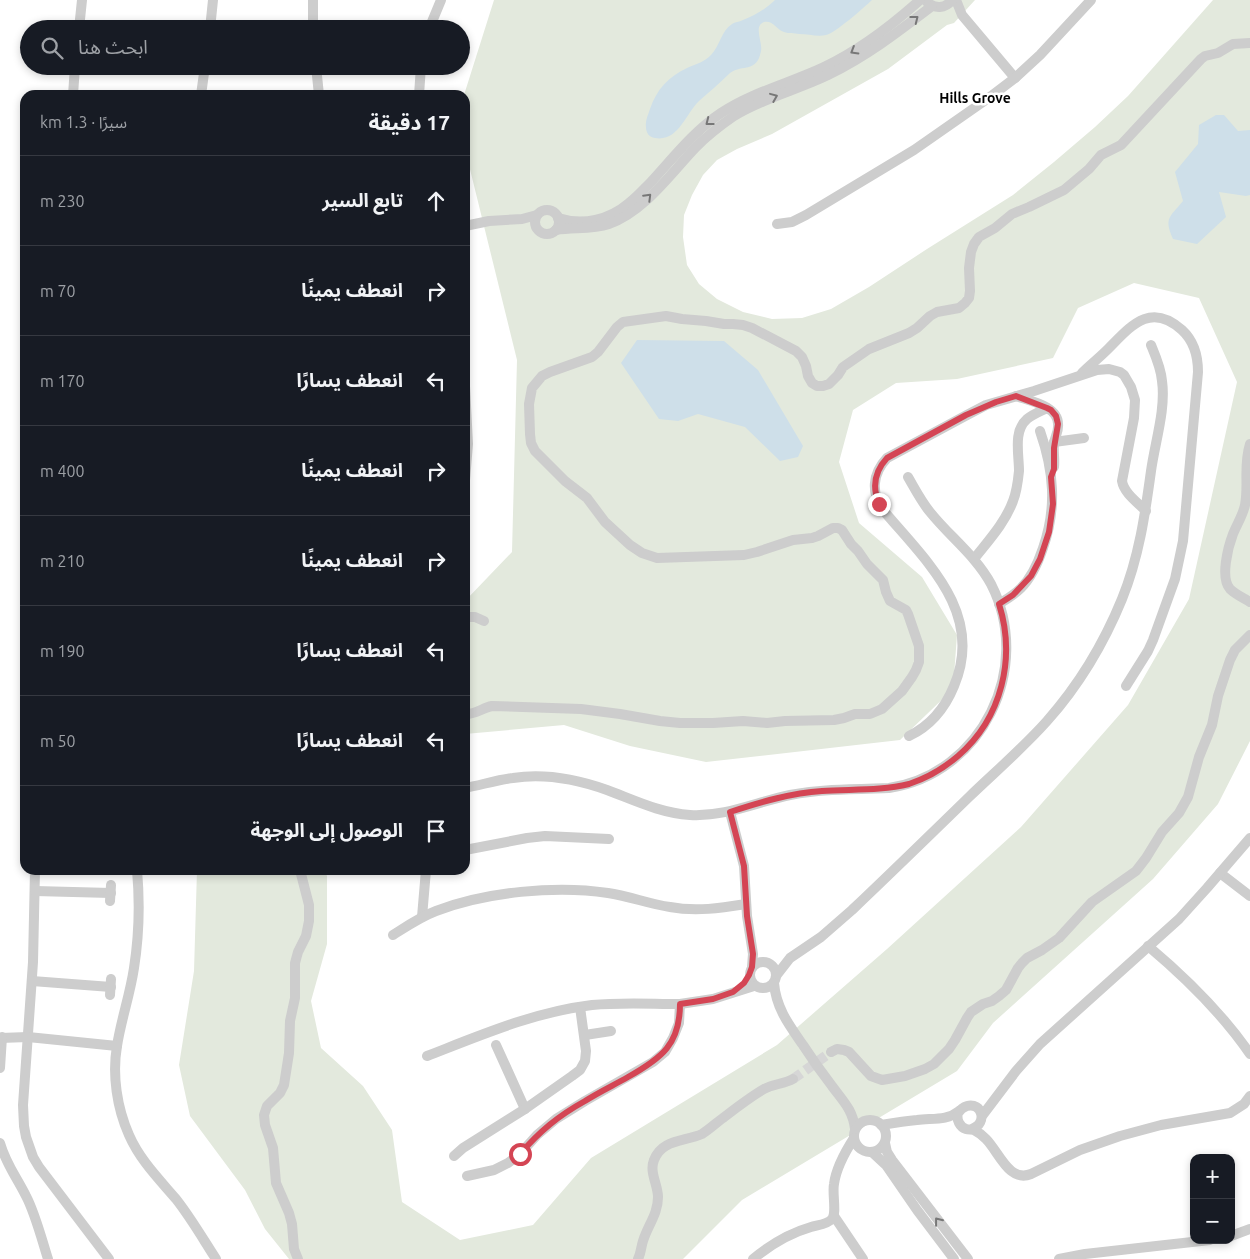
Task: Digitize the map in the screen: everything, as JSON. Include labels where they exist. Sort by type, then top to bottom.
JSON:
[{"type":"street","points":[[80,20],[82,0]]},
{"type":"street","points":[[211,20],[213,0]]},
{"type":"street","points":[[313,0],[313,20]]},
{"type":"street","points":[[433,20],[441,0]]},
{"type":"street","points":[[558,218],[571,221],[590,221],[617,212],[634,199],[699,130],[720,114],[763,91],[840,59],[877,35],[920,0]]},
{"type":"street","points":[[516,220],[527,223],[544,234],[552,233],[556,230],[602,226],[626,216],[640,206],[697,146],[726,122],[759,103],[813,82],[850,64],[889,39],[932,4],[946,5],[952,0]]},
{"type":"street","points":[[956,0],[962,15],[1015,78]]},
{"type":"street","points":[[777,224],[799,219],[849,190],[965,115],[1015,78],[1040,55],[1091,0]]},
{"type":"street","points":[[932,4],[962,15]]},
{"type":"street","points":[[470,714],[492,706],[540,707],[600,711],[670,722],[721,723],[744,721],[767,724],[785,721],[839,719],[855,714],[876,712],[882,709],[902,691],[912,677],[918,662],[918,646],[906,610],[890,601],[883,580],[867,564],[842,530],[833,528],[818,536],[794,540],[744,555],[657,558],[642,553],[630,545],[605,522],[587,498],[565,481],[535,451],[531,443],[530,434],[529,404],[532,388],[542,376],[592,357],[623,322],[666,316],[743,325],[752,328],[796,351],[802,357],[812,383],[817,386],[830,384],[843,366],[869,349],[917,328],[937,312],[959,308],[969,298],[971,252],[979,237],[995,228],[1012,214],[1029,208],[1064,190],[1089,170],[1101,155],[1121,145],[1201,59],[1218,53],[1233,44],[1250,43]]},
{"type":"street","points":[[73,90],[74,75]]},
{"type":"street","points":[[202,90],[203,75]]},
{"type":"street","points":[[317,75],[318,90]]},
{"type":"street","points":[[420,90],[421,75]]},
{"type":"street","points":[[470,225],[489,221],[516,220],[549,210],[554,212],[558,218],[559,223],[556,230]]},
{"type":"street","points":[[536,228],[535,220],[537,215]]},
{"type":"street","points":[[1079,375],[1102,355],[1129,327],[1138,321],[1148,318],[1164,319],[1180,328],[1189,338],[1196,351],[1198,372],[1183,541],[1178,566],[1153,640],[1126,686]]},
{"type":"street","points":[[733,992],[741,986],[758,963],[780,962],[790,958],[820,937],[852,910],[1035,734],[1075,686],[1091,661],[1116,614],[1133,567],[1146,510],[1152,460],[1163,400],[1161,372],[1151,345]]},
{"type":"street","points":[[909,736],[929,724],[949,697],[959,672],[962,637],[955,608],[942,582],[879,504],[875,491],[876,476],[882,464],[893,454],[976,410],[1079,375],[1109,369],[1120,372],[1128,380],[1134,393],[1135,412],[1122,485],[1126,492],[1146,510]]},
{"type":"street","points":[[1016,396],[1047,408],[1054,412],[1058,420],[1054,442],[1055,464],[1051,477]]},
{"type":"street","points":[[974,559],[1005,518],[1014,500],[1018,481],[1018,437],[1020,427],[1026,419],[1047,408]]},
{"type":"street","points":[[999,604],[1013,595],[1036,568],[1049,532],[1053,494],[1046,452],[1040,431]]},
{"type":"street","points":[[1054,442],[1084,438]]},
{"type":"street","points":[[1250,444],[1246,468],[1245,504],[1231,539],[1224,575],[1231,590],[1250,602]]},
{"type":"street","points":[[470,787],[513,778],[550,776],[592,785],[667,812],[699,815],[730,812],[770,800],[806,793],[900,786],[928,776],[952,760],[970,744],[984,726],[999,695],[1006,649],[1005,626],[991,585],[974,559],[929,511],[908,477]]},
{"type":"street","points":[[470,617],[484,621]]},
{"type":"street","points":[[831,1052],[837,1049],[849,1052],[871,1076],[882,1080],[905,1076],[925,1069],[942,1057],[949,1049],[971,1012],[1006,990],[1022,962],[1051,944],[1067,930],[1092,902],[1136,871],[1188,798],[1199,757],[1212,725],[1218,696],[1230,660],[1236,650],[1250,636]]},
{"type":"street","points":[[730,812],[744,866],[748,928],[753,950],[750,981],[778,1004]]},
{"type":"street","points":[[470,849],[545,836],[609,839]]},
{"type":"street","points":[[940,1119],[966,1129],[978,1123],[1024,1062],[1045,1040],[1184,914],[1250,838]]},
{"type":"street","points":[[1220,873],[1250,896]]},
{"type":"street","points":[[36,875],[24,1126],[29,1147],[39,1167],[109,1259]]},
{"type":"street","points":[[137,875],[139,904],[136,950],[130,990],[117,1046],[115,1077],[117,1096],[128,1134],[143,1161],[176,1199],[216,1259]]},
{"type":"street","points":[[298,1259],[294,1249],[290,1213],[276,1183],[273,1148],[264,1115],[267,1106],[280,1093],[284,1085],[289,1052],[290,1021],[295,998],[295,962],[306,936],[309,921],[309,905],[301,875]]},
{"type":"street","points":[[422,917],[426,875]]},
{"type":"street","points":[[393,935],[422,917],[445,908],[501,895],[543,891],[581,890],[608,893],[690,910],[715,909],[746,904]]},
{"type":"street","points":[[35,891],[111,893]]},
{"type":"street","points":[[1148,946],[1211,1006],[1250,1054]]},
{"type":"street","points":[[753,950],[758,957],[774,968],[776,997],[784,1017],[822,1073],[848,1106],[853,1117],[855,1143],[861,1150],[868,1153],[878,1150],[893,1128],[901,1122]]},
{"type":"street","points":[[427,1056],[538,1015],[609,1004],[680,1004],[713,999],[733,992],[759,987],[769,987],[790,958]]},
{"type":"street","points":[[32,981],[110,987]]},
{"type":"street","points":[[467,1176],[494,1170],[508,1164],[556,1119],[653,1062],[665,1052],[673,1038],[679,1023],[680,1004]]},
{"type":"street","points":[[454,1156],[463,1148],[525,1109],[580,1070],[586,1056],[585,1035],[580,1007]]},
{"type":"street","points":[[585,1035],[611,1031]]},
{"type":"street","points":[[0,1068],[1,1037],[28,1037],[117,1046]]},
{"type":"street","points":[[496,1045],[525,1109]]},
{"type":"street","points":[[638,1259],[642,1242],[653,1220],[658,1204],[657,1188],[652,1170],[657,1153],[670,1143],[694,1137],[708,1130],[764,1089],[784,1084],[793,1079]]},
{"type":"street","points":[[973,1106],[980,1111],[978,1123],[987,1140],[1012,1173],[1028,1176],[1074,1153],[1120,1136],[1161,1125],[1230,1113],[1244,1104],[1250,1096]]},
{"type":"street","points":[[881,1125],[923,1119],[940,1119],[952,1116],[964,1107],[986,1103],[996,1098]]},
{"type":"street","points":[[848,1106],[868,1120],[877,1122],[884,1128],[887,1152],[892,1160],[968,1259]]},
{"type":"street","points":[[959,1111],[958,1119],[961,1126]]},
{"type":"street","points":[[754,1259],[785,1238],[804,1229],[828,1222],[834,1216],[833,1187],[836,1173],[854,1133],[863,1122],[868,1120]]},
{"type":"street","points":[[0,1143],[9,1166],[27,1196],[48,1259]]},
{"type":"street","points":[[841,1161],[861,1150]]},
{"type":"street","points":[[872,1152],[886,1165],[954,1259]]},
{"type":"street","points":[[834,1216],[863,1259]]},
{"type":"street","points":[[1235,1235],[1250,1229]]},
{"type":"street","points":[[1059,1259],[1085,1254],[1190,1242]]},
{"type":"shaded area","points":[[494,0],[975,0],[954,23],[947,25],[888,69],[772,134],[717,160],[703,175],[692,195],[684,215],[683,237],[687,265],[699,284],[717,299],[743,312],[772,319],[802,318],[831,309],[869,287],[1013,195],[1095,127],[1128,96],[1213,0],[1250,0],[1250,741],[1218,804],[1153,879],[993,1023],[957,1071],[742,1200],[683,1259],[289,1259],[265,1229],[245,1190],[190,1116],[179,1065],[194,971],[197,875],[326,875],[327,944],[311,1001],[321,1048],[363,1086],[392,1130],[402,1202],[460,1240],[533,1225],[591,1158],[777,1045],[887,949],[1021,827],[1128,705],[1189,599],[1237,382],[1199,298],[1134,283],[1078,308],[1053,358],[957,379],[896,383],[853,410],[839,462],[859,523],[922,577],[957,635],[953,689],[900,740],[706,762],[630,746],[564,725],[470,734],[470,596],[512,552],[517,360],[470,169],[470,90],[466,90]]},
{"type":"shaded area","points":[[775,0],[872,0],[842,25],[826,35],[816,36],[788,33],[770,22],[764,22],[759,27],[761,51],[759,58],[753,65],[730,73],[699,101],[670,136],[655,138],[650,136],[646,129],[647,118],[656,95],[664,84],[680,72],[700,63],[708,57],[714,51],[728,27],[756,14]]},
{"type":"shaded area","points":[[1216,115],[1224,115],[1238,131],[1250,130],[1250,195],[1219,192],[1226,217],[1197,244],[1173,239],[1169,227],[1169,218],[1183,201],[1175,172],[1198,144],[1199,125]]},
{"type":"shaded area","points":[[637,340],[724,341],[758,370],[803,446],[798,457],[780,461],[745,427],[698,414],[678,421],[659,419],[621,363]]},
{"type":"tunnel","points":[[793,1079],[831,1052]]},
{"type":"district","name":"Hills Grove","points":[[975,98]]},
{"type":"route","points":[[520,1154],[537,1135],[556,1119],[646,1067],[665,1052],[679,1023],[680,1004],[723,996],[733,992],[747,979],[752,967],[753,954],[747,916],[744,866],[730,812],[777,798],[806,793],[889,788],[912,783],[943,767],[961,753],[977,736],[990,716],[999,695],[1006,661],[1005,626],[999,604],[1013,595],[1031,576],[1040,559],[1049,532],[1053,504],[1051,477],[1055,459],[1054,442],[1058,428],[1058,420],[1054,412],[1016,396],[976,410],[887,458],[878,470],[874,483],[876,498],[879,504]]}]
